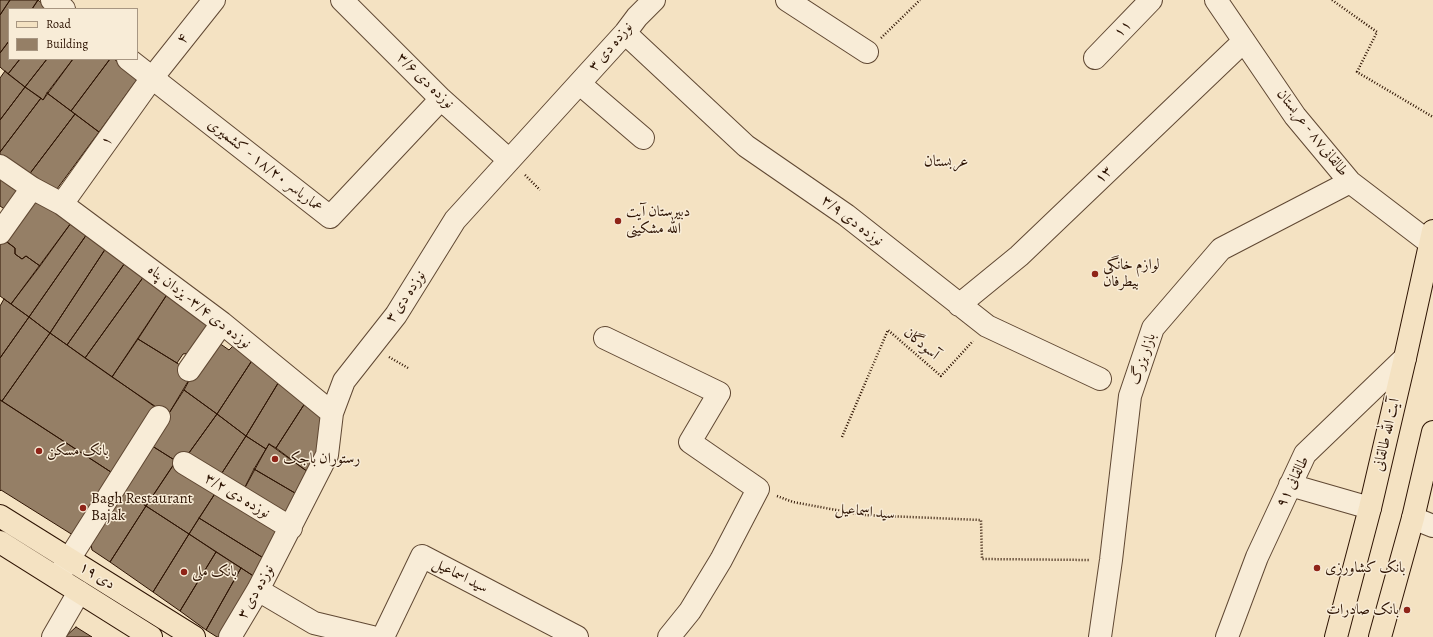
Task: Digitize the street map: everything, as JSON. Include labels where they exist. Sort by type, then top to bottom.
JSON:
[{"type":"main road","name":"آیت الله طالقانی","points":[[1336,637],[1370,508],[1432,237]]},
{"type":"main road","points":[[1380,637],[1413,518],[1433,432]]},
{"type":"main road","name":"۱۹ دی","points":[[0,516],[194,637]]},
{"type":"main road","name":"۱۹ دی","points":[[0,542],[151,637]]},
{"type":"main road","points":[[79,592],[91,572]]},
{"type":"street","points":[[52,0],[63,8]]},
{"type":"street","name":"۴","points":[[152,78],[214,0]]},
{"type":"street","name":"نوزده دی ۳/۶","points":[[342,0],[442,99],[509,160]]},
{"type":"street","name":"نوزده دی ۳","points":[[230,637],[258,590],[327,455],[332,413],[344,380],[396,316],[455,220],[626,33],[637,16],[654,0]]},
{"type":"street","points":[[787,0],[867,52]]},
{"type":"street","name":"۱۱","points":[[1095,58],[1151,0]]},
{"type":"street","name":"طالقانی۸۷ - عربستان","points":[[1216,0],[1295,116],[1350,182],[1432,237]]},
{"type":"street","name":"نوزده دی ۳/۹","points":[[626,33],[746,146],[846,214],[987,326],[1100,379]]},
{"type":"street","name":"۱۳","points":[[959,305],[1019,256],[1244,41]]},
{"type":"street","name":"عماریاسر ۱۸/۲۰ - کشمیری","points":[[129,60],[330,217],[442,99]]},
{"type":"street","name":"۱","points":[[62,204],[152,78]]},
{"type":"street","points":[[580,84],[643,138]]},
{"type":"street","name":"نوزده دی ۳/۴- یزدان پناه","points":[[0,166],[32,188],[62,204],[222,323],[332,413]]},
{"type":"street","name":"بازار بزرگ","points":[[1100,637],[1111,560],[1130,396],[1153,328],[1221,249],[1350,182]]},
{"type":"street","points":[[0,232],[32,188]]},
{"type":"street","points":[[189,370],[222,323]]},
{"type":"street","points":[[605,338],[719,393],[690,442],[758,489],[721,560],[690,611],[669,637]]},
{"type":"street","name":"طالقانی ۹۱","points":[[1227,637],[1257,557],[1305,454],[1405,358]]},
{"type":"street","points":[[57,578],[159,417]]},
{"type":"street","name":"نوزده دی ۳/۲","points":[[184,463],[291,528]]},
{"type":"street","points":[[1290,485],[1370,508]]},
{"type":"street","points":[[1413,518],[1433,526]]},
{"type":"street","name":"سید اسماعیل","points":[[383,637],[422,556],[577,637]]},
{"type":"street","points":[[258,590],[314,623],[372,637]]},
{"type":"street","points":[[53,637],[79,592]]},
{"type":"path","points":[[867,52],[920,0]]},
{"type":"path","points":[[1332,0],[1377,32],[1357,72],[1433,117]]},
{"type":"path","name":"آسودگان","points":[[842,437],[888,330],[941,376],[987,326]]},
{"type":"path","name":"سید اسماعیل","points":[[758,489],[794,502],[863,515],[981,520],[982,558],[1111,560]]},
{"type":"building","points":[[0,0],[10,0],[0,15]]},
{"type":"building","points":[[10,0],[38,0],[33,8],[8,8],[8,42],[0,53],[0,15]]},
{"type":"building","points":[[38,0],[48,8],[33,8]]},
{"type":"building","points":[[8,42],[8,60],[19,60],[8,74],[0,67],[0,53]]},
{"type":"building","points":[[19,60],[46,60],[25,87],[8,74]]},
{"type":"building","points":[[46,60],[72,60],[43,100],[25,87]]},
{"type":"building","points":[[72,60],[109,60],[71,111],[47,93]]},
{"type":"building","points":[[109,60],[115,60],[138,78],[99,132],[71,111]]},
{"type":"building","points":[[5,71],[25,87],[0,120],[0,78]]},
{"type":"building","points":[[25,87],[41,98],[0,152],[0,120]]},
{"type":"building","points":[[47,93],[75,114],[28,176],[0,157],[0,152],[41,98],[43,100]]},
{"type":"building","points":[[75,114],[99,132],[54,193],[28,176]]},
{"type":"building","points":[[0,170],[26,188],[9,212],[0,206]]},
{"type":"building","points":[[35,199],[71,223],[40,266],[26,256],[22,259],[15,254],[15,248],[3,239]]},
{"type":"building","points":[[71,223],[87,234],[29,317],[11,304]]},
{"type":"building","points":[[87,234],[106,248],[50,333],[29,317]]},
{"type":"building","points":[[3,239],[15,248],[15,254],[22,259],[26,256],[40,266],[11,304],[0,296],[0,243]]},
{"type":"building","points":[[106,248],[127,260],[67,345],[50,333]]},
{"type":"building","points":[[127,260],[147,272],[85,358],[67,345]]},
{"type":"building","points":[[147,272],[170,290],[112,377],[85,358]]},
{"type":"building","points":[[170,290],[217,317],[190,353],[183,354],[177,363],[138,339]]},
{"type":"building","points":[[4,299],[29,317],[0,358],[0,306]]},
{"type":"building","points":[[29,317],[50,333],[2,401],[0,400],[0,358]]},
{"type":"building","points":[[50,333],[158,409],[117,476],[2,401]]},
{"type":"building","points":[[212,338],[229,350],[234,345],[253,359],[217,414],[184,390]]},
{"type":"building","points":[[138,339],[193,373],[168,415],[112,377]]},
{"type":"building","points":[[253,359],[280,380],[246,436],[217,414]]},
{"type":"building","points":[[280,380],[307,400],[276,448],[269,444],[266,449],[246,436]]},
{"type":"building","points":[[184,390],[217,414],[186,457],[176,461],[149,444]]},
{"type":"building","name":"بانک مسکن","points":[[0,400],[117,476],[76,537],[1,490],[0,491]]},
{"type":"building","points":[[307,400],[319,411],[321,422],[319,456],[308,472],[276,448]]},
{"type":"building","points":[[217,414],[246,436],[218,479],[186,457]]},
{"type":"building","points":[[246,436],[266,449],[242,493],[218,479]]},
{"type":"building","points":[[149,444],[176,461],[146,506],[120,489]]},
{"type":"building","name":"رستوران باجک","points":[[269,444],[308,472],[295,493],[254,469]]},
{"type":"building","points":[[176,461],[218,489],[189,534],[146,506]]},
{"type":"building","points":[[254,469],[300,496],[285,519],[242,493]]},
{"type":"building","points":[[120,489],[146,506],[110,562],[92,550],[90,539]]},
{"type":"building","points":[[218,489],[281,533],[265,559],[199,518]]},
{"type":"building","points":[[146,506],[189,534],[153,592],[110,562]]},
{"type":"building","points":[[199,518],[265,559],[255,577],[189,534]]},
{"type":"building","name":"بانک ملی","points":[[189,534],[216,552],[180,611],[153,592]]},
{"type":"building","points":[[216,552],[241,568],[206,630],[180,611]]},
{"type":"building","points":[[241,568],[255,577],[219,637],[217,637],[206,630]]},
{"type":"building","points":[[76,627],[92,637],[65,637]]},
{"type":"place","name":"دبیرستان آیت الله مشکینی","points":[[618,221]]},
{"type":"place","name":"لوازم خانگی بیطرفان","points":[[1095,274]]},
{"type":"place","name":"بانک مسکن","points":[[39,451]]},
{"type":"place","name":"رستوران باجک","points":[[275,459]]},
{"type":"place","name":"Bagh Restaurant Bajak","points":[[83,508]]},
{"type":"place","name":"بانک کشاورزی","points":[[1317,568]]},
{"type":"place","name":"بانک ملی","points":[[184,572]]},
{"type":"place","name":"بانک صادرات","points":[[1407,610]]},
{"type":"district","name":"عربستان","points":[[946,162]]}]
